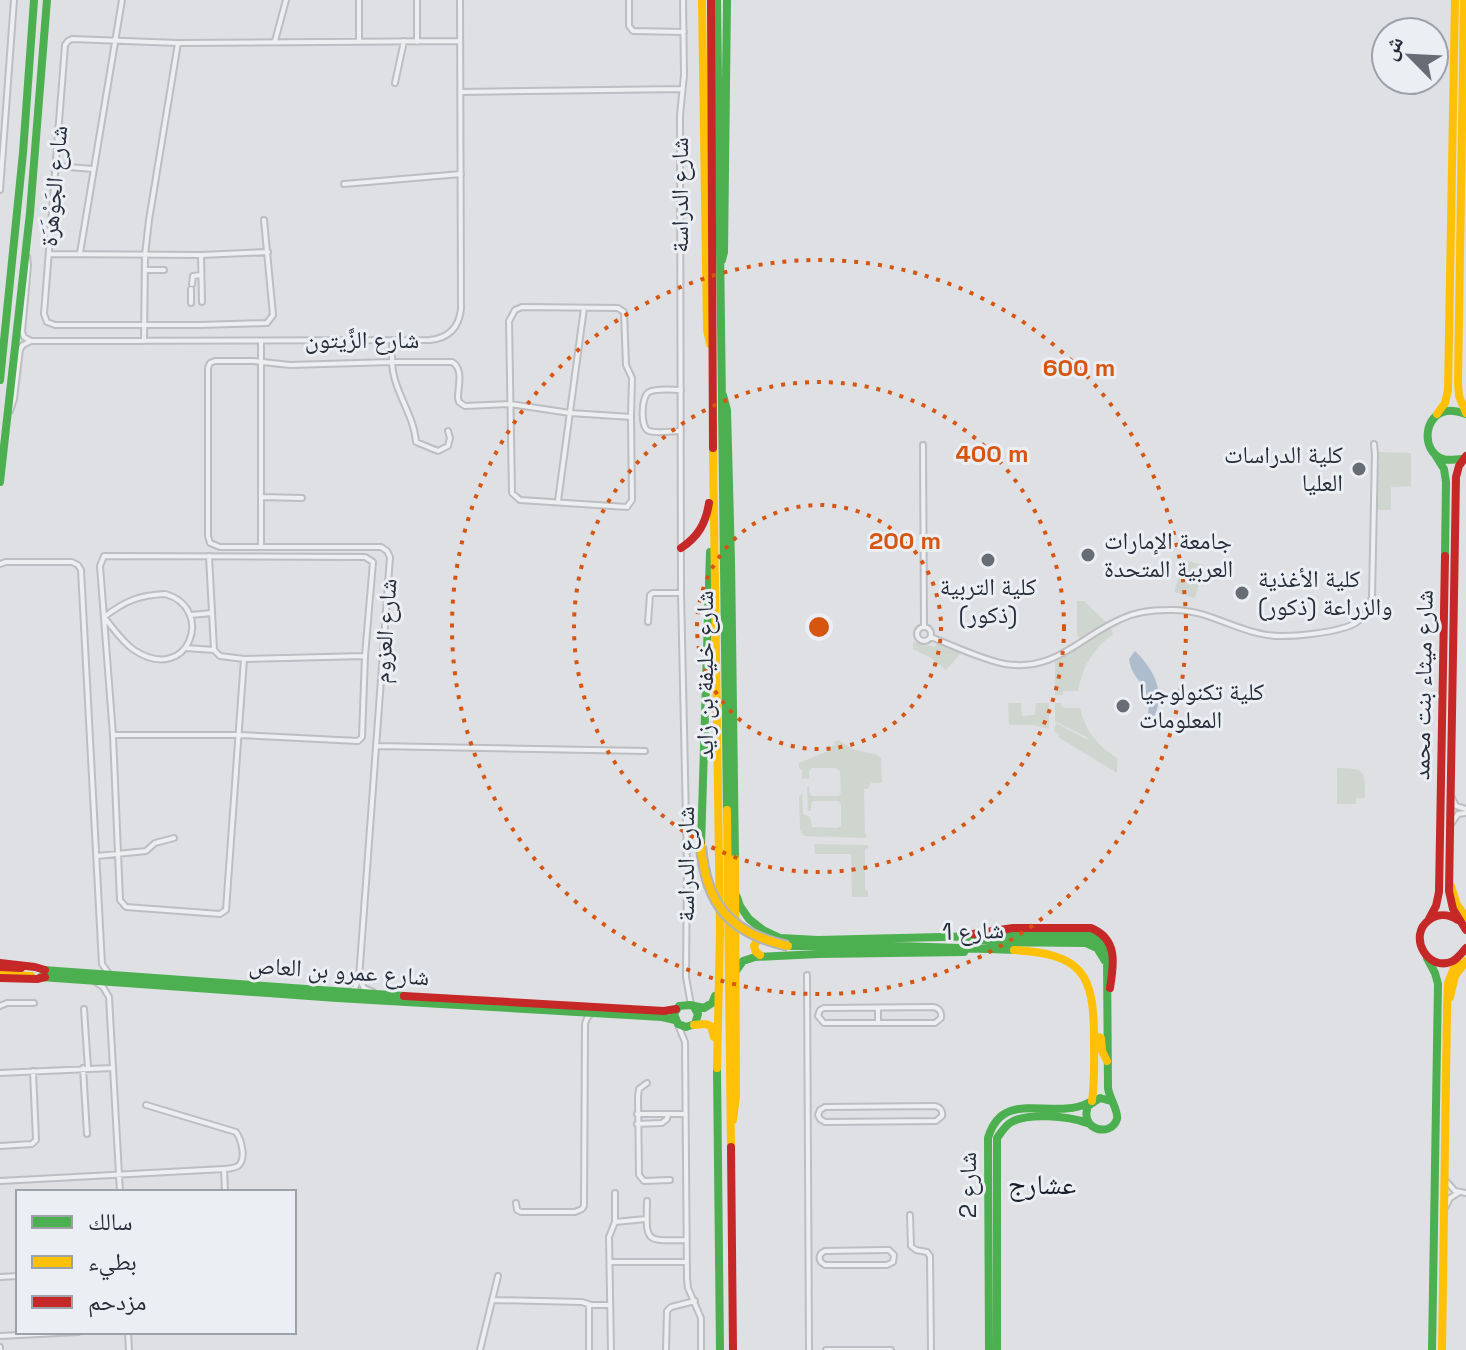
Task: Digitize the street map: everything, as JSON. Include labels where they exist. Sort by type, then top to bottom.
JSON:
[{"type":"main road","points":[[0,380],[23,153],[34,0]]},
{"type":"main road","points":[[0,482],[25,255],[47,0]]},
{"type":"main road","points":[[702,0],[707,330],[712,348]]},
{"type":"main road","name":"شارع خليفة بن زايد","points":[[711,0],[720,1350]]},
{"type":"main road","name":"شارع خليفة بن زايد","points":[[717,0],[733,1350]]},
{"type":"main road","points":[[719,267],[724,252],[727,0]]},
{"type":"main road","points":[[1437,414],[1445,403],[1448,390],[1455,0]]},
{"type":"main road","points":[[1464,0],[1464,193],[1458,390],[1466,414]]},
{"type":"main road","points":[[722,395],[727,407],[728,426],[735,880],[736,1103],[730,1129]]},
{"type":"main road","points":[[1437,414],[1454,410],[1466,414]]},
{"type":"main road","name":"شارع ميثاء بنت محمد","points":[[1427,958],[1418,941],[1421,929],[1436,906],[1439,892],[1445,476],[1441,463],[1427,443],[1429,423],[1437,414]]},
{"type":"main road","points":[[1434,453],[1449,461],[1466,456]]},
{"type":"main road","name":"شارع ميثاء بنت محمد","points":[[1464,924],[1451,903],[1449,880],[1456,477],[1466,456]]},
{"type":"main road","points":[[681,548],[697,534],[707,516],[710,474],[714,468]]},
{"type":"main road","points":[[714,544],[709,562],[701,846],[702,868],[716,903],[739,928],[758,938],[788,946],[1017,950]]},
{"type":"main road","points":[[735,880],[739,903],[746,915],[763,930],[780,938]]},
{"type":"main road","points":[[1429,919],[1448,915],[1464,924]]},
{"type":"main road","points":[[964,936],[1005,928],[1099,930],[1111,945],[1110,991]]},
{"type":"main road","name":"شارع 1","points":[[983,936],[997,933],[1095,934],[1105,942],[1109,951],[1108,1002]]},
{"type":"main road","points":[[762,957],[754,949],[756,940],[768,935],[780,938]]},
{"type":"main road","points":[[964,936],[991,941],[1090,944],[1100,951],[1104,960],[1108,1002]]},
{"type":"main road","name":"شارع 1","points":[[780,938],[983,936],[1093,939],[1101,945],[1107,957],[1108,1086],[1111,1101]]},
{"type":"main road","name":"شارع 1","points":[[735,971],[747,959],[762,957],[1017,950],[1064,958],[1078,969],[1089,986],[1093,1001],[1094,1083],[1091,1102]]},
{"type":"main road","points":[[1427,958],[1441,964],[1464,955]]},
{"type":"main road","points":[[1442,1350],[1448,983],[1464,955]]},
{"type":"main road","points":[[1427,958],[1438,984],[1432,1350]]},
{"type":"main road","points":[[0,965],[29,966],[45,973],[37,979],[0,976]]},
{"type":"main road","points":[[717,1064],[713,1028],[705,1023],[684,1027],[676,1022],[674,1014],[678,1007],[707,1008],[713,1002],[719,965]]},
{"type":"main road","name":"شارع عمرو بن العاص","points":[[45,973],[94,977],[118,983],[662,1017],[676,1022]]},
{"type":"main road","name":"شارع عمرو بن العاص","points":[[94,977],[110,975],[667,1011],[678,1007]]},
{"type":"main road","points":[[692,1026],[698,1016],[693,1006]]},
{"type":"main road","points":[[1094,1040],[1101,1038],[1102,1051],[1108,1062]]},
{"type":"main road","points":[[1103,1098],[1111,1101],[1117,1111],[1113,1125],[1100,1130],[1089,1125],[1085,1112],[1091,1102],[1103,1098]]},
{"type":"main road","name":"شارع 2","points":[[989,1350],[990,1128],[999,1115],[1011,1110],[1070,1109],[1091,1102]]},
{"type":"main road","name":"شارع 2","points":[[997,1350],[997,1138],[1006,1126],[1021,1119],[1072,1118],[1089,1125]]},
{"type":"street","points":[[0,190],[14,0]]},
{"type":"street","points":[[80,253],[122,0]]},
{"type":"street","points":[[275,41],[286,0]]},
{"type":"street","points":[[359,0],[359,41]]},
{"type":"street","points":[[417,0],[417,42]]},
{"type":"street","name":"شارع الزَّيتون","points":[[31,341],[392,341],[437,339],[450,333],[458,322],[461,309],[460,0]]},
{"type":"street","points":[[629,0],[631,30],[684,32]]},
{"type":"street","name":"شارع الدراسة","points":[[683,0],[680,115],[681,593],[687,991]]},
{"type":"street","name":"شارع الجَوْهَرَة","points":[[268,252],[273,315],[269,322],[49,324],[44,317],[66,42],[72,39],[178,43],[460,41]]},
{"type":"street","points":[[395,83],[404,41]]},
{"type":"street","points":[[144,341],[145,255],[152,192],[178,43]]},
{"type":"street","points":[[461,92],[682,89]]},
{"type":"street","points":[[56,166],[93,169]]},
{"type":"street","points":[[344,184],[461,174]]},
{"type":"street","points":[[49,254],[268,252],[264,220]]},
{"type":"street","points":[[25,255],[28,267],[22,329],[24,337],[31,341]]},
{"type":"street","points":[[191,296],[202,299],[201,255]]},
{"type":"street","points":[[145,270],[164,270]]},
{"type":"street","points":[[191,303],[193,276],[201,275]]},
{"type":"street","points":[[522,307],[584,308],[618,308],[624,312],[626,363],[632,378],[632,500],[630,505],[621,508],[520,500],[512,493],[509,321],[512,313],[522,307]]},
{"type":"street","points":[[558,501],[584,308]]},
{"type":"street","points":[[8,414],[14,399],[20,349],[31,341]]},
{"type":"street","points":[[261,341],[261,546]]},
{"type":"street","points":[[392,341],[392,376],[415,428],[416,442],[438,451],[448,446],[448,431]]},
{"type":"street","name":"شارع العزوم","points":[[260,362],[215,361],[208,368],[210,543],[217,547],[378,547],[389,553],[359,978]]},
{"type":"street","points":[[260,362],[290,365],[454,363],[459,369],[458,398],[461,404],[510,404],[570,413],[631,417]]},
{"type":"street","points":[[681,390],[646,393],[643,423],[649,431],[681,431]]},
{"type":"street","points":[[931,637],[998,662],[1030,664],[1058,657],[1123,617],[1144,612],[1171,609],[1193,611],[1254,632],[1281,636],[1328,631],[1355,624],[1365,615],[1372,597],[1374,444]]},
{"type":"street","points":[[923,445],[924,627]]},
{"type":"street","points":[[261,497],[302,498]]},
{"type":"street","points":[[113,735],[239,735],[358,741],[362,737],[373,562],[365,557],[104,556],[100,566],[113,735],[120,900],[126,907],[220,914],[226,910],[239,735],[244,659]]},
{"type":"street","points":[[209,556],[214,650]]},
{"type":"street","points":[[0,558],[3,563],[72,562],[81,570],[102,964],[110,975]]},
{"type":"street","points":[[648,622],[650,595],[681,593]]},
{"type":"street","points":[[165,594],[176,597],[186,606],[190,615],[191,639],[186,648],[172,659],[149,657],[133,649],[104,617],[134,598],[165,594]]},
{"type":"street","points":[[190,615],[212,613]]},
{"type":"street","points":[[924,627],[930,631],[931,637]]},
{"type":"street","points":[[924,627],[918,631],[918,638],[925,642],[931,637]]},
{"type":"street","points":[[186,648],[214,650],[220,656],[244,659],[365,656]]},
{"type":"street","points":[[376,746],[645,751]]},
{"type":"street","points":[[1450,796],[1456,806],[1466,811]]},
{"type":"street","points":[[1450,826],[1458,814],[1466,811]]},
{"type":"street","points":[[97,856],[146,851],[155,843],[174,838]]},
{"type":"street","points":[[102,964],[94,977],[109,997]]},
{"type":"street","points":[[807,975],[809,1350]]},
{"type":"street","points":[[340,992],[353,990],[359,978]]},
{"type":"street","points":[[359,978],[364,988],[377,994]]},
{"type":"street","points":[[118,983],[111,989],[109,997],[120,1190]]},
{"type":"street","points":[[687,991],[693,1006]]},
{"type":"street","points":[[678,1007],[687,991]]},
{"type":"street","points":[[0,1006],[34,1003]]},
{"type":"street","points":[[936,1007],[942,1015],[935,1023],[824,1023],[818,1015],[824,1008],[878,1008],[936,1007]]},
{"type":"street","points":[[878,1008],[878,1023]]},
{"type":"street","points":[[84,1009],[87,1134]]},
{"type":"street","points":[[569,1012],[582,1018],[585,1024]]},
{"type":"street","points":[[516,1203],[517,1210],[521,1212],[575,1212],[584,1206],[585,1024],[592,1013]]},
{"type":"street","points":[[808,1016],[818,1015]]},
{"type":"street","points":[[676,1022],[685,1042],[687,1284],[701,1318],[701,1350]]},
{"type":"street","points":[[685,1042],[692,1026]]},
{"type":"street","points":[[0,1073],[112,1068]]},
{"type":"street","points":[[0,1146],[32,1144],[36,1140],[33,1071]]},
{"type":"street","points":[[647,1083],[639,1089],[639,1177],[644,1181],[670,1180]]},
{"type":"street","points":[[0,1181],[224,1169],[236,1167],[241,1162],[237,1133],[146,1105]]},
{"type":"street","points":[[879,1106],[937,1107],[942,1114],[941,1119],[936,1121],[828,1122],[818,1115],[825,1107],[879,1106]]},
{"type":"street","points":[[637,1114],[684,1114]]},
{"type":"street","points":[[637,1124],[662,1123],[668,1114]]},
{"type":"street","points":[[808,1115],[818,1115]]},
{"type":"street","points":[[224,1169],[225,1190]]},
{"type":"street","points":[[1445,1178],[1451,1189],[1466,1193]]},
{"type":"street","points":[[611,1350],[609,1237],[615,1222],[615,1193]]},
{"type":"street","points":[[1444,1211],[1447,1202],[1458,1193]]},
{"type":"street","points":[[647,1201],[646,1232],[652,1240],[686,1240]]},
{"type":"street","points":[[910,1215],[911,1246],[930,1256],[931,1350]]},
{"type":"street","points":[[615,1222],[646,1219]]},
{"type":"street","points":[[885,1250],[894,1257],[891,1263],[885,1265],[825,1265],[819,1258],[825,1251],[885,1250]]},
{"type":"street","points":[[808,1258],[819,1258]]},
{"type":"street","points":[[610,1262],[686,1262]]},
{"type":"street","points":[[480,1350],[498,1276]]},
{"type":"street","points":[[492,1300],[610,1305]]},
{"type":"street","points":[[666,1350],[667,1311],[671,1307],[695,1301]]},
{"type":"street","points":[[589,1305],[589,1350]]},
{"type":"street","points":[[0,1336],[39,1334]]},
{"type":"street","points":[[826,1350],[891,1350]]},
{"type":"shaded area","points":[[1378,452],[1411,453],[1411,486],[1391,487],[1391,510],[1377,510]]},
{"type":"shaded area","points":[[1184,560],[1204,565],[1195,598],[1174,592]]},
{"type":"shaded area","points":[[1077,601],[1084,601],[1107,623],[1082,639],[1077,635]]},
{"type":"shaded area","points":[[1111,628],[1113,634],[1094,652],[1082,674],[1078,691],[1063,691],[1062,695],[1055,695],[1055,662]]},
{"type":"shaded area","points":[[913,642],[935,647],[937,642],[963,651],[946,670],[913,649]]},
{"type":"shaded area","points":[[1008,703],[1021,703],[1022,716],[1035,715],[1036,703],[1049,703],[1049,729],[1009,725]]},
{"type":"shaded area","points":[[1055,703],[1061,703],[1065,708],[1080,708],[1093,737],[1117,758],[1117,773],[1058,737],[1059,734],[1054,731],[1056,723],[1088,740],[1055,721]]},
{"type":"shaded area","points":[[838,740],[853,749],[881,758],[882,783],[871,783],[868,789],[864,789],[865,834],[868,835],[865,838],[804,836],[800,830],[799,797],[802,784],[803,814],[810,817],[812,827],[841,826],[841,804],[838,801],[813,801],[811,811],[808,811],[807,787],[812,796],[839,796],[840,771],[835,768],[812,768],[809,778],[802,779],[799,768],[799,763],[828,751],[827,748]]},
{"type":"shaded area","points":[[1337,768],[1362,773],[1365,798],[1356,798],[1356,804],[1337,804]]},
{"type":"shaded area","points":[[814,844],[867,845],[865,890],[868,897],[852,897],[851,854],[815,854]]},
{"type":"water","points":[[1135,651],[1149,668],[1158,687],[1158,706],[1148,726],[1147,698],[1129,659]]},
{"type":"traffic: fast","points":[[0,380],[23,153],[34,0]]},
{"type":"traffic: fast","points":[[0,482],[30,213],[47,0]]},
{"type":"traffic: fast","points":[[717,0],[727,810]]},
{"type":"traffic: fast","points":[[722,260],[727,0]]},
{"type":"traffic: fast","points":[[723,395],[727,410],[731,560],[735,859]]},
{"type":"traffic: fast","points":[[1462,459],[1445,460],[1436,455],[1428,441],[1428,433],[1433,419],[1439,414],[1447,411],[1466,414]]},
{"type":"traffic: fast","points":[[1434,453],[1444,469],[1446,482],[1445,556]]},
{"type":"traffic: fast","points":[[701,846],[710,552]]},
{"type":"traffic: fast","points":[[737,897],[749,919],[780,938],[983,936],[1084,937],[1095,941],[1107,957],[1108,1088],[1117,1119],[1114,1125],[1103,1130],[1092,1126],[1086,1114],[1088,1106],[1100,1098],[1111,1101]]},
{"type":"traffic: fast","points":[[990,934],[1091,933],[1103,940],[1109,953]]},
{"type":"traffic: fast","points":[[972,939],[1086,943],[1097,948],[1105,961]]},
{"type":"traffic: fast","points":[[788,946],[1017,950]]},
{"type":"traffic: fast","points":[[736,971],[743,961],[755,957],[964,952]]},
{"type":"traffic: fast","points":[[1427,958],[1438,984],[1432,1350]]},
{"type":"traffic: fast","points":[[43,970],[404,996]]},
{"type":"traffic: fast","points":[[41,977],[675,1020]]},
{"type":"traffic: fast","points":[[694,1007],[698,1014],[695,1024],[686,1027],[678,1024],[674,1014],[679,1006],[690,1005],[704,1008],[712,1003],[715,996]]},
{"type":"traffic: fast","points":[[717,1068],[720,1350]]},
{"type":"traffic: fast","points":[[989,1350],[988,1138],[995,1123],[1017,1109],[1074,1108],[1088,1103]]},
{"type":"traffic: fast","points":[[997,1350],[997,1138],[1010,1123],[1026,1117],[1070,1118],[1087,1123]]},
{"type":"traffic: slow","points":[[702,0],[707,330],[710,344]]},
{"type":"traffic: slow","points":[[1437,414],[1445,403],[1448,390],[1455,0]]},
{"type":"traffic: slow","points":[[1464,0],[1458,383],[1466,413]]},
{"type":"traffic: slow","points":[[713,448],[720,931],[717,1068]]},
{"type":"traffic: slow","points":[[727,810],[731,1147]]},
{"type":"traffic: slow","points":[[701,846],[709,885],[725,913],[751,933],[788,946]]},
{"type":"traffic: slow","points":[[733,1120],[736,1096],[735,859]]},
{"type":"traffic: slow","points":[[1451,886],[1457,905],[1466,917]]},
{"type":"traffic: slow","points":[[759,937],[754,946],[760,955]]},
{"type":"traffic: slow","points":[[1014,950],[1056,956],[1070,963],[1087,983],[1093,1017],[1092,1101]]},
{"type":"traffic: slow","points":[[1442,1350],[1447,1009],[1448,983],[1457,960]]},
{"type":"traffic: slow","points":[[1450,997],[1455,976],[1466,961]]},
{"type":"traffic: slow","points":[[0,974],[31,976]]},
{"type":"traffic: slow","points":[[694,1025],[711,1026],[714,1037]]},
{"type":"traffic: slow","points":[[1094,1040],[1101,1038],[1107,1061]]},
{"type":"traffic: jam","points":[[711,0],[713,448]]},
{"type":"traffic: jam","points":[[1466,456],[1456,477],[1449,891],[1453,909],[1466,930]]},
{"type":"traffic: jam","points":[[681,548],[700,529],[709,503]]},
{"type":"traffic: jam","points":[[1429,919],[1439,892],[1445,556]]},
{"type":"traffic: jam","points":[[1458,920],[1444,915],[1429,920],[1423,927],[1420,943],[1429,958],[1444,963],[1455,960],[1466,948]]},
{"type":"traffic: jam","points":[[973,934],[1013,928],[1091,928],[1110,945],[1113,961],[1110,988]]},
{"type":"traffic: jam","points":[[0,963],[45,970]]},
{"type":"traffic: jam","points":[[0,967],[21,968]]},
{"type":"traffic: jam","points":[[0,978],[45,977]]},
{"type":"traffic: jam","points":[[404,996],[664,1011],[676,1009]]},
{"type":"traffic: jam","points":[[731,1147],[733,1350]]},
{"type":"place","name":"كلية الدراسات العليا","points":[[1359,469]]},
{"type":"place","name":"جامعة الإمارات العربية المتحدة","points":[[1088,555]]},
{"type":"place","name":"كلية التربية (ذكور)","points":[[988,560]]},
{"type":"place","name":"كلية الأغذية والزراعة (ذكور)","points":[[1242,593]]},
{"type":"place","name":"كلية تكنولوجيا المعلومات","points":[[1123,706]]},
{"type":"district","name":"عشارج","points":[[1042,1184]]}]
